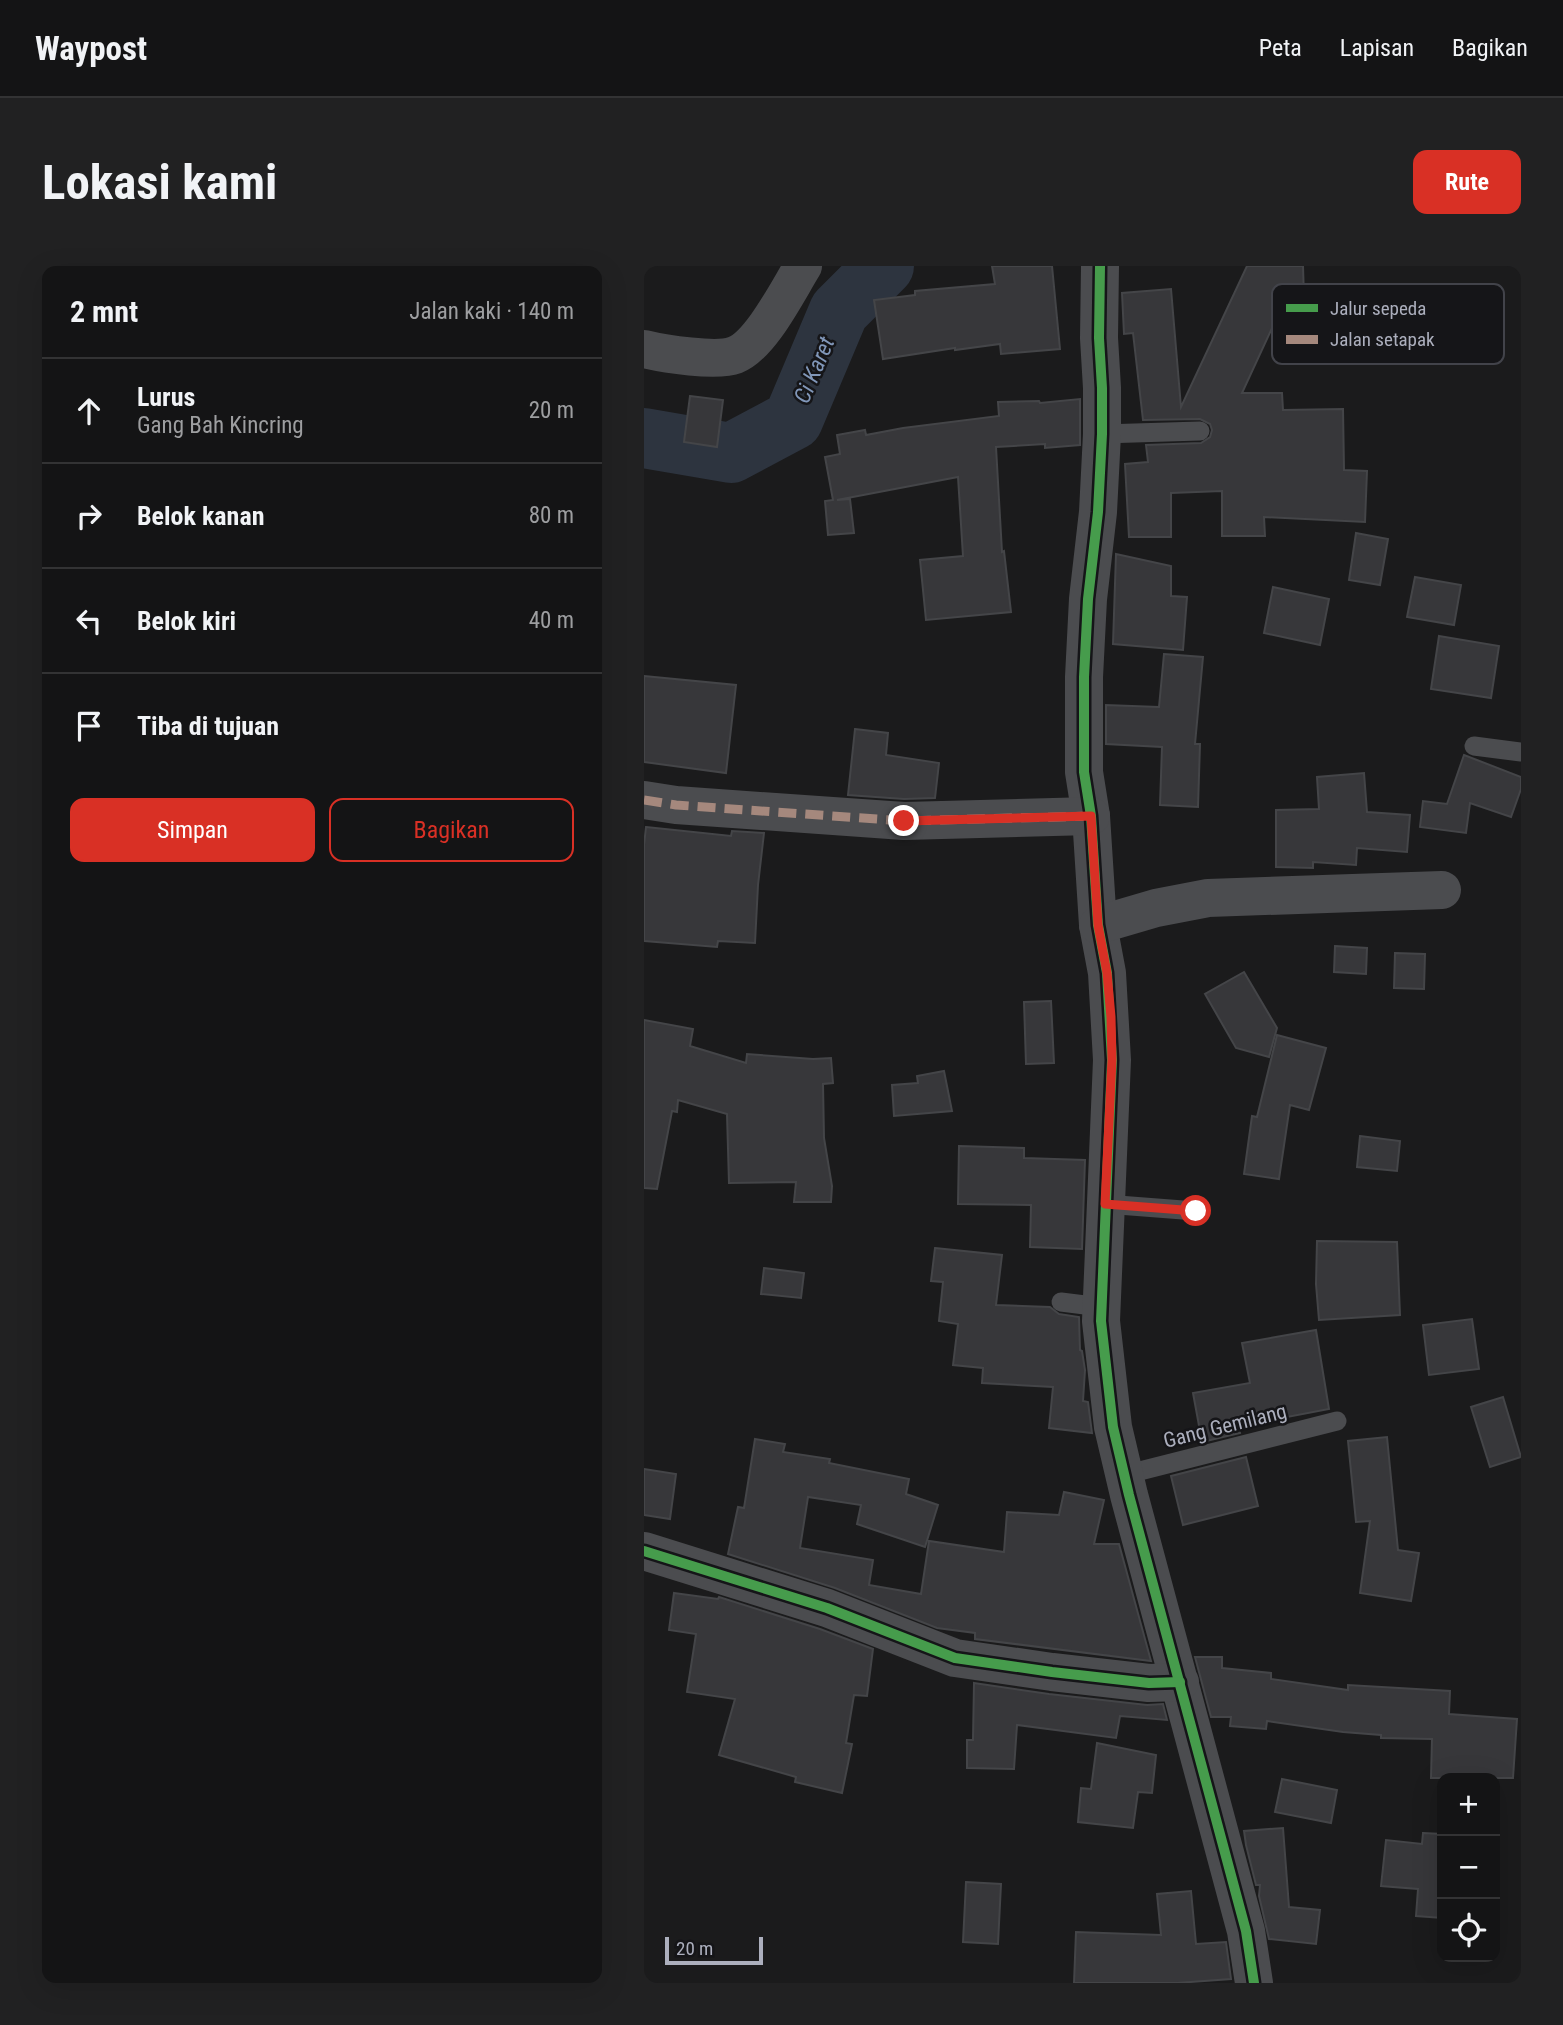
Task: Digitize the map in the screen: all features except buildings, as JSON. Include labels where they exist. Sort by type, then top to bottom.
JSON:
[{"type":"street","points":[[644,349],[724,357],[742,352],[762,332],[803,266]]},
{"type":"street","points":[[1100,266],[1102,434],[1098,512],[1088,599],[1084,677],[1084,772],[1091,816],[1098,925],[1107,973],[1111,1049],[1101,1321],[1113,1427],[1124,1475],[1246,1931],[1254,1983]]},
{"type":"street","points":[[644,800],[676,805],[904,821],[1091,816]]},
{"type":"street","points":[[1098,925],[1156,908],[1208,898],[1442,890]]},
{"type":"street","points":[[644,1551],[827,1608],[955,1658],[1149,1683],[1180,1682]]},
{"type":"lane","points":[[1102,434],[1200,431]]},
{"type":"lane","points":[[1474,746],[1521,752]]},
{"type":"lane","points":[[1105,1204],[1196,1211]]},
{"type":"lane","points":[[1061,1302],[1101,1307]]},
{"type":"lane","name":"Gang Gemilang","points":[[1124,1475],[1337,1421]]},
{"type":"waterway","name":"Ci Karet","points":[[644,438],[731,453],[793,420],[839,311],[884,266]]},
{"type":"marked path","points":[[644,800],[676,805],[904,821],[1091,816]]},
{"type":"cycle path","points":[[1100,266],[1102,434],[1098,512],[1088,599],[1084,677],[1084,772],[1091,816],[1098,925],[1107,973],[1112,1060],[1101,1321],[1113,1427],[1246,1931],[1254,1983]]},
{"type":"cycle path","points":[[644,1551],[827,1608],[955,1658],[1149,1683],[1180,1682]]},
{"type":"route","points":[[904,821],[1091,816],[1098,925],[1107,973],[1111,1017],[1112,1060],[1105,1204],[1196,1211]]}]
